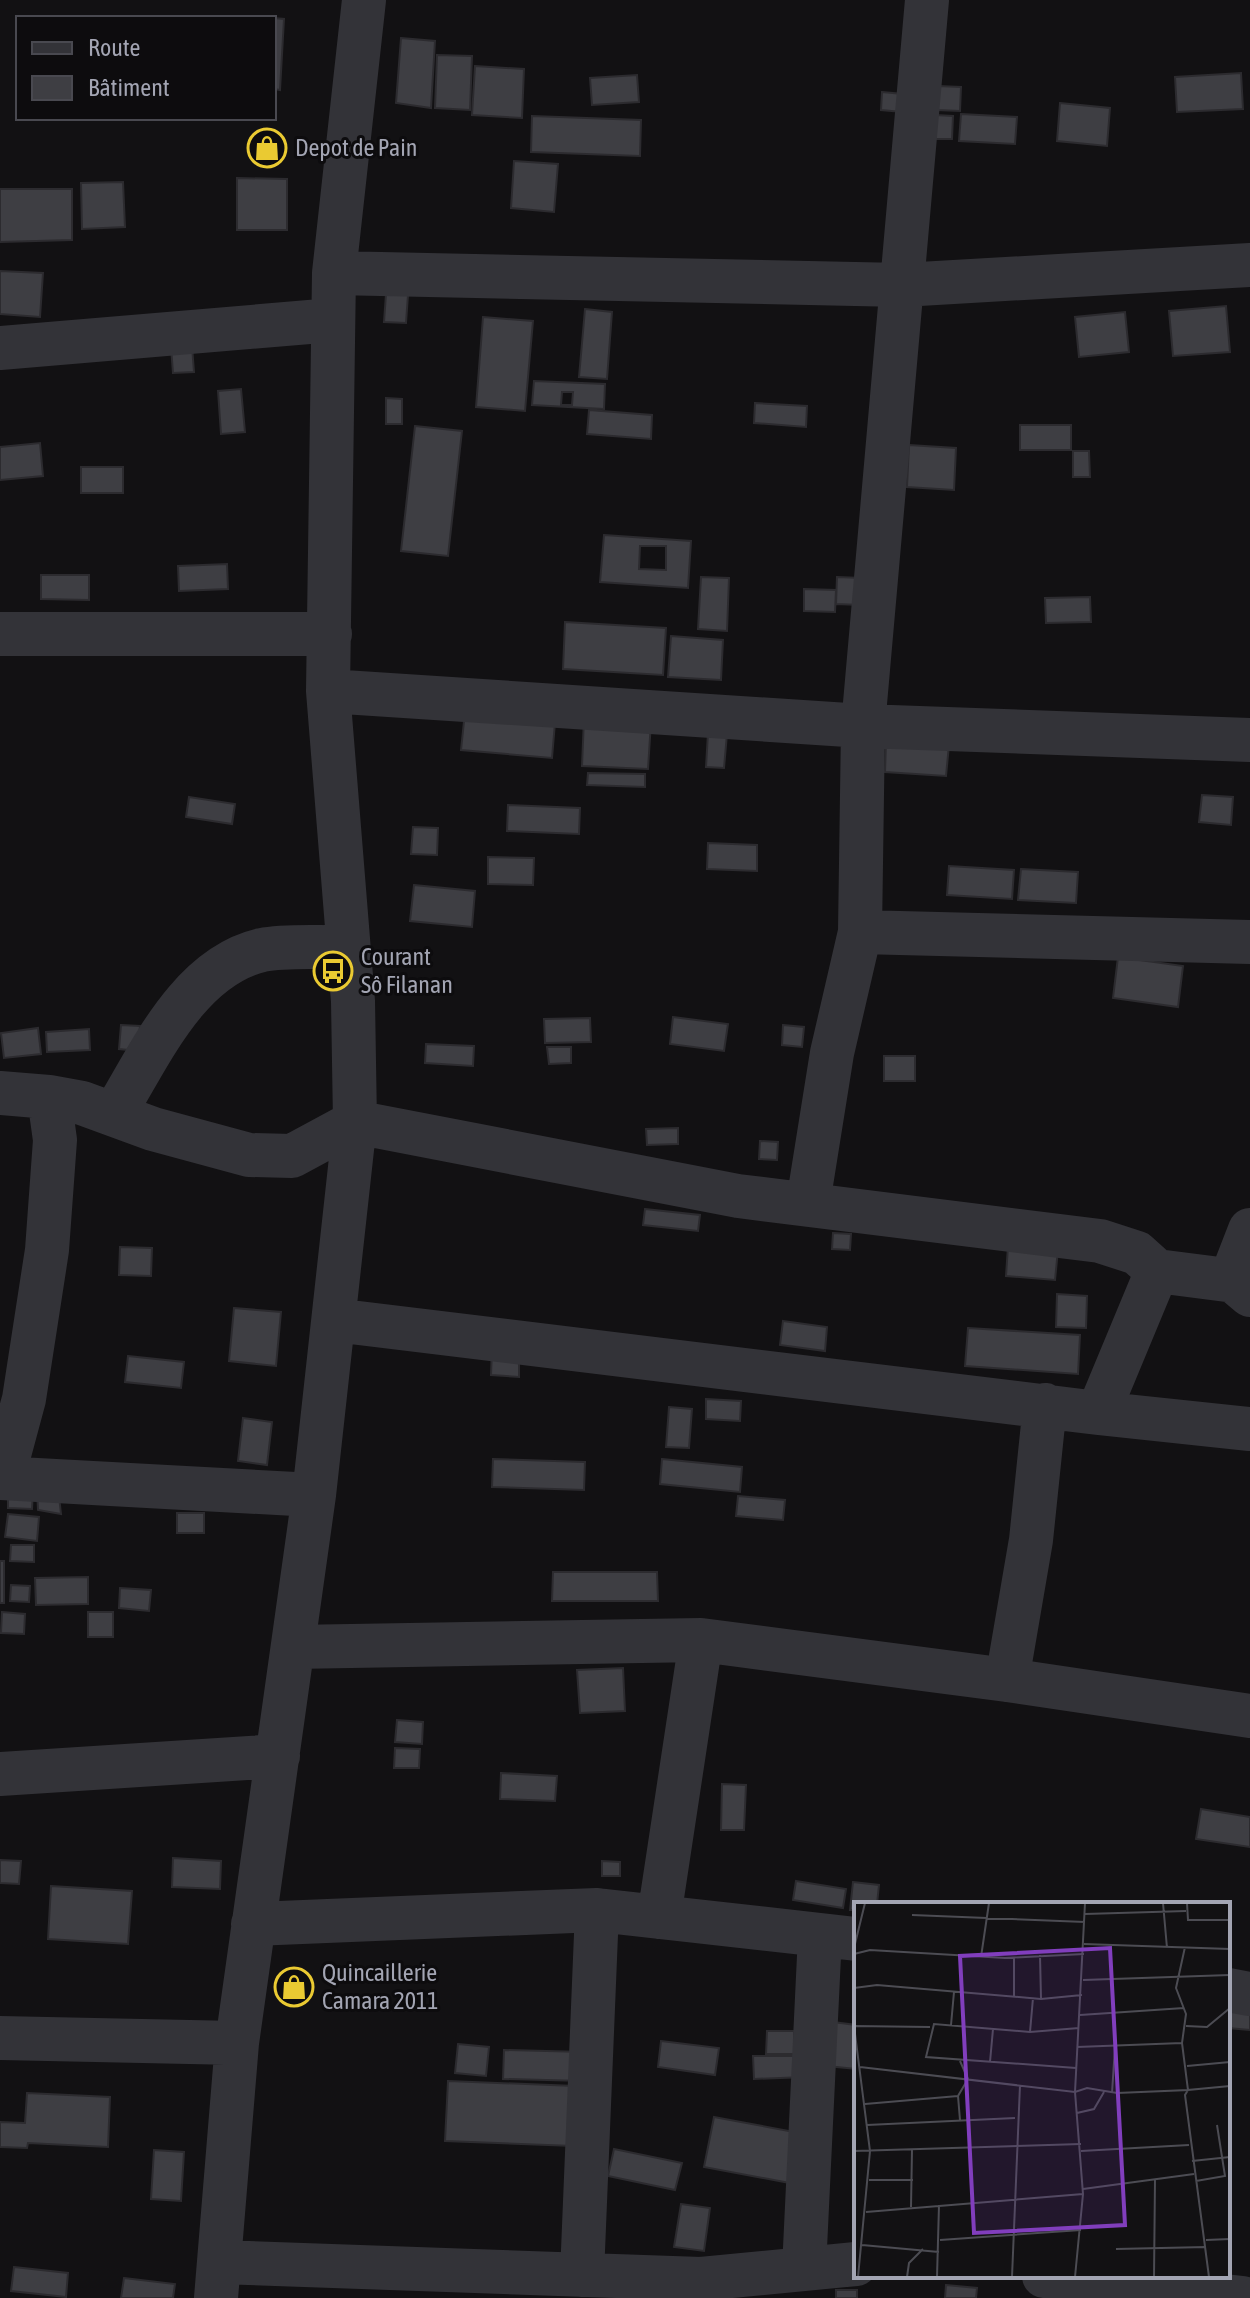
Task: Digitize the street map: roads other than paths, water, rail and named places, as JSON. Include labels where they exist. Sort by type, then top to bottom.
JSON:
[{"type":"street","points":[[364,0],[334,273],[328,691],[353,1001],[355,1122],[314,1495],[237,2043],[217,2280],[582,2275],[701,2279],[854,2264]]},
{"type":"street","points":[[808,1203],[832,1053],[860,932],[863,726],[927,0]]},
{"type":"street","points":[[334,273],[902,285],[1250,265]]},
{"type":"street","points":[[0,348],[333,320]]},
{"type":"street","points":[[0,634],[330,634]]},
{"type":"street","points":[[328,691],[863,726],[1250,740]]},
{"type":"street","points":[[860,932],[1250,942]]},
{"type":"street","points":[[114,1114],[181,1005],[207,977],[233,961],[263,950],[348,947]]},
{"type":"street","points":[[0,1093],[82,1103],[153,1129],[249,1155],[292,1156],[355,1122],[738,1196],[1100,1241],[1137,1253],[1157,1271],[1244,1286],[1250,1230]]},
{"type":"street","points":[[49,1097],[55,1140],[47,1250],[24,1399],[1,1478],[314,1495]]},
{"type":"street","points":[[1098,1413],[1157,1271]]},
{"type":"street","points":[[334,1320],[1250,1429]]},
{"type":"street","points":[[1007,1680],[1031,1540],[1045,1405]]},
{"type":"street","points":[[293,1647],[701,1640],[1250,1716]]},
{"type":"street","points":[[659,1917],[701,1640]]},
{"type":"street","points":[[0,1774],[278,1756]]},
{"type":"street","points":[[582,2275],[597,1910]]},
{"type":"street","points":[[253,1924],[597,1910],[838,1937],[804,2269]]},
{"type":"street","points":[[1230,1990],[1250,1994]]},
{"type":"street","points":[[0,2038],[237,2043]]},
{"type":"street","points":[[1062,2284],[1243,2298]]},
{"type":"place","name":"Depot de Pain","points":[[267,148]]},
{"type":"place","name":"Courant Sô Filanan","points":[[333,971]]},
{"type":"place","name":"Quincaillerie Camara 2011","points":[[294,1987]]}]
